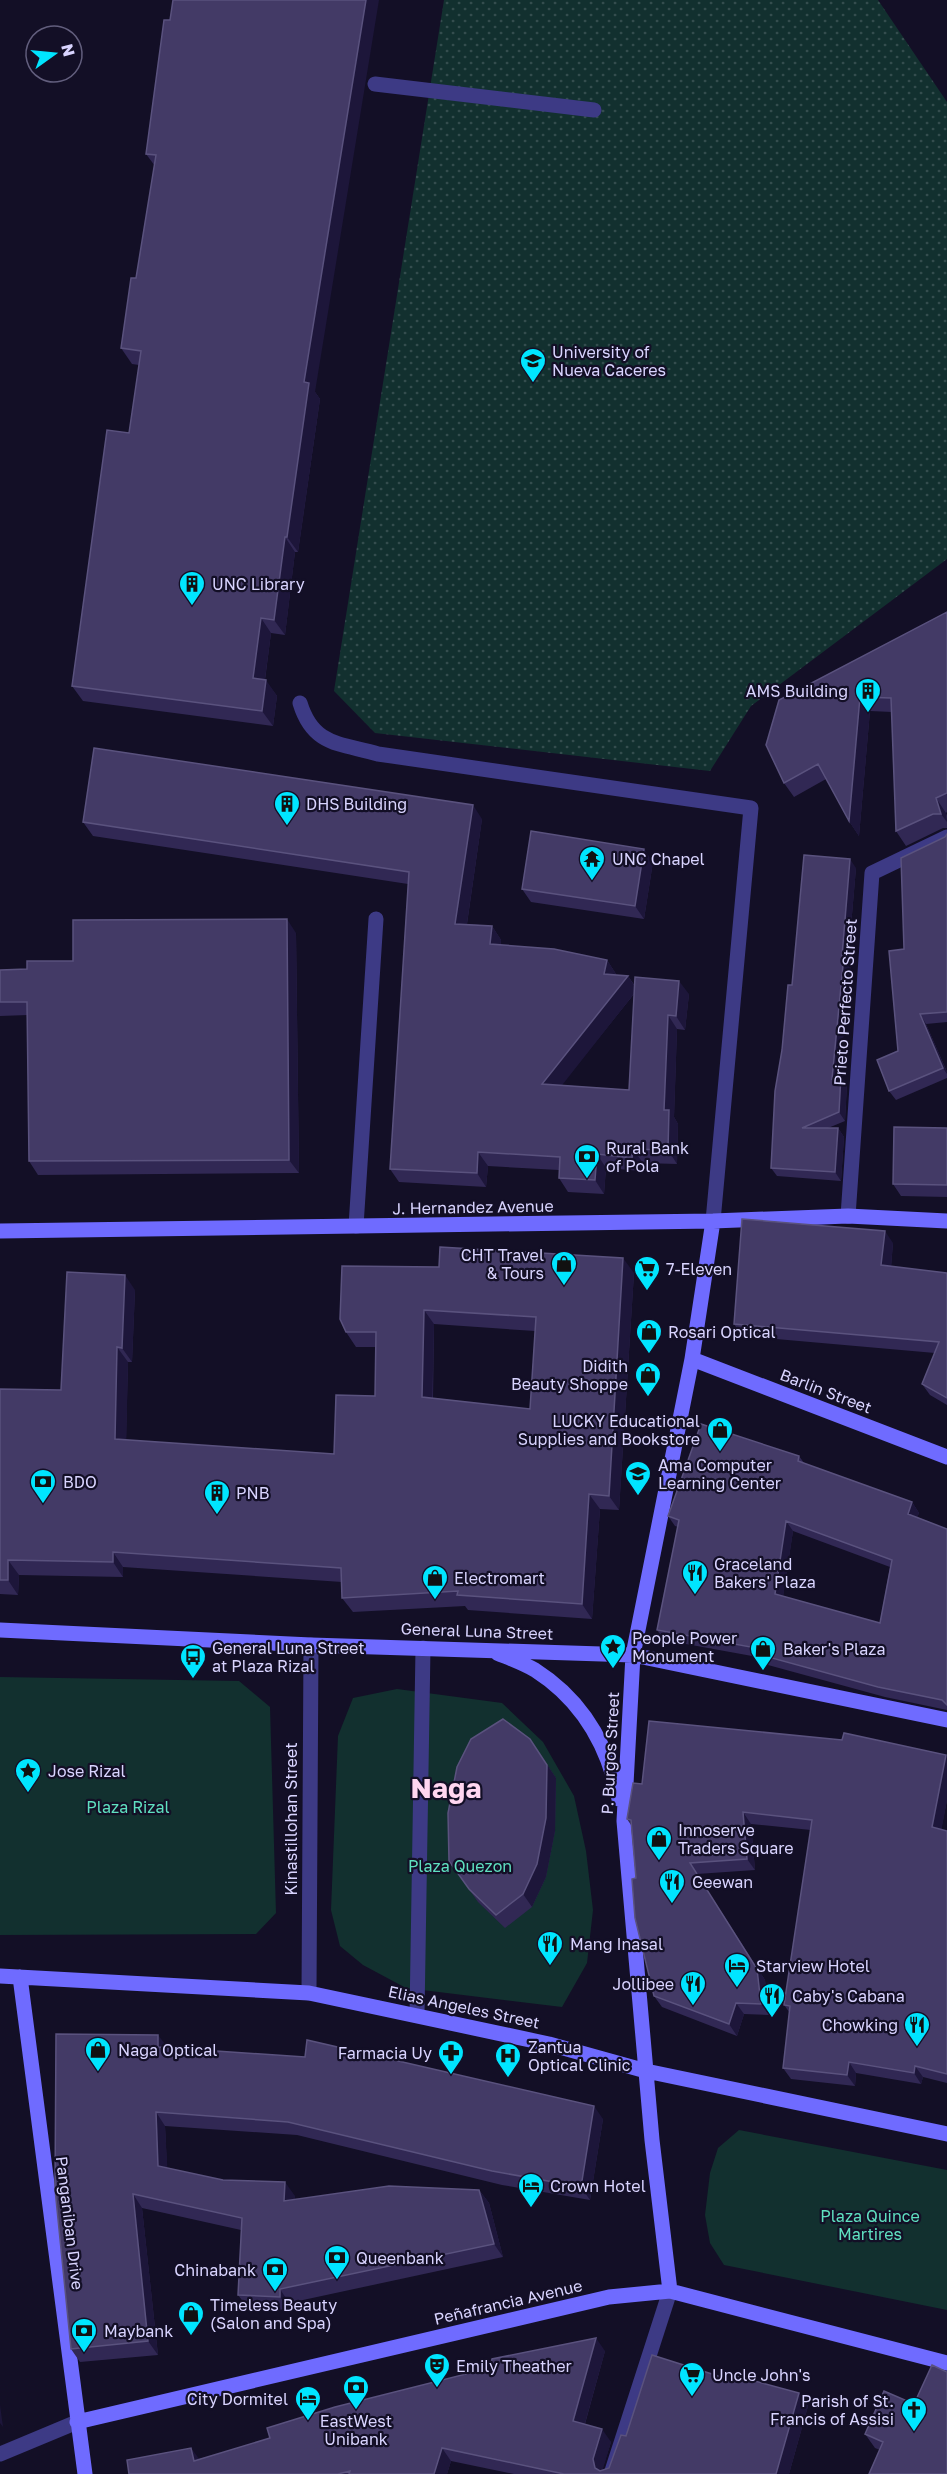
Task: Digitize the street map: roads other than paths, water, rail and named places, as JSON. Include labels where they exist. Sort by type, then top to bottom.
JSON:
[{"type":"main road","name":"J. Hernandez Avenue","points":[[0,1231],[712,1221],[848,1216],[947,1221]]},
{"type":"main road","name":"P. Burgos Street","points":[[670,2291],[646,2071],[624,1821],[633,1656],[692,1359],[712,1221]]},
{"type":"main road","name":"Barlin Street","points":[[692,1359],[947,1457]]},
{"type":"main road","name":"General Luna Street","points":[[0,1630],[633,1656],[947,1720]]},
{"type":"main road","points":[[491,1650],[534,1670],[567,1695],[588,1720],[614,1771],[624,1821]]},
{"type":"main road","name":"Elias Angeles Street","points":[[0,1976],[309,1993],[549,2044],[646,2071],[947,2134]]},
{"type":"main road","name":"Panganiban Drive","points":[[20,1977],[85,2474]]},
{"type":"main road","name":"Peñafrancia Avenue","points":[[77,2422],[609,2297],[670,2291],[947,2363]]},
{"type":"street","points":[[375,84],[594,110]]},
{"type":"street","points":[[300,703],[305,720],[319,737],[378,754],[752,808],[712,1221]]},
{"type":"street","name":"Prieto Perfecto Street","points":[[848,1216],[873,873],[947,837]]},
{"type":"street","points":[[356,1226],[376,919]]},
{"type":"street","name":"Kinastillohan Street","points":[[309,1993],[311,1644]]},
{"type":"street","points":[[417,2015],[423,1648]]},
{"type":"street","points":[[611,2474],[670,2291]]},
{"type":"street","points":[[0,2454],[77,2422]]},
{"type":"place","name":"University of Nueva Caceres","points":[[533,384]]},
{"type":"place","name":"UNC Library","points":[[192,607]]},
{"type":"place","name":"AMS Building","points":[[868,714]]},
{"type":"place","name":"DHS Building","points":[[287,827]]},
{"type":"place","name":"UNC Chapel","points":[[592,882]]},
{"type":"place","name":"Rural Bank of Pola","points":[[587,1180]]},
{"type":"place","name":"CHT Travel & Tours","points":[[564,1287]]},
{"type":"place","name":"7-Eleven","points":[[647,1292]]},
{"type":"place","name":"Rosari Optical","points":[[649,1355]]},
{"type":"place","name":"Didith Beauty Shoppe","points":[[648,1398]]},
{"type":"place","name":"LUCKY Educational Supplies and Bookstore","points":[[720,1453]]},
{"type":"place","name":"Ama Computer Learning Center","points":[[638,1497]]},
{"type":"place","name":"BDO","points":[[43,1505]]},
{"type":"place","name":"PNB","points":[[217,1516]]},
{"type":"place","name":"Graceland Bakers' Plaza","points":[[695,1596]]},
{"type":"place","name":"Electromart","points":[[435,1601]]},
{"type":"place","name":"People Power Monument","points":[[613,1670]]},
{"type":"place","name":"Baker's Plaza","points":[[763,1672]]},
{"type":"place","name":"General Luna Street at Plaza Rizal","points":[[193,1680]]},
{"type":"place","name":"Jose Rizal","points":[[28,1794]]},
{"type":"place","name":"Innoserve Traders Square","points":[[659,1862]]},
{"type":"place","name":"Geewan","points":[[672,1905]]},
{"type":"place","name":"Mang Inasal","points":[[550,1967]]},
{"type":"place","name":"Starview Hotel","points":[[737,1989]]},
{"type":"place","name":"Jollibee","points":[[693,2007]]},
{"type":"place","name":"Caby's Cabana","points":[[772,2019]]},
{"type":"place","name":"Chowking","points":[[917,2048]]},
{"type":"place","name":"Naga Optical","points":[[98,2073]]},
{"type":"place","name":"Farmacia Uy","points":[[451,2076]]},
{"type":"place","name":"Zantua Optical Clinic","points":[[508,2079]]},
{"type":"place","name":"Crown Hotel","points":[[531,2209]]},
{"type":"place","name":"Queenbank","points":[[337,2281]]},
{"type":"place","name":"Chinabank","points":[[275,2293]]},
{"type":"place","name":"Timeless Beauty (Salon and Spa)","points":[[191,2337]]},
{"type":"place","name":"Maybank","points":[[84,2354]]},
{"type":"place","name":"Emily Theather","points":[[437,2389]]},
{"type":"place","name":"Uncle John's","points":[[692,2398]]},
{"type":"place","name":"EastWest Unibank","points":[[356,2411]]},
{"type":"place","name":"City Dormitel","points":[[308,2422]]},
{"type":"place","name":"Parish of St. Francis of Assisi","points":[[914,2433]]},
{"type":"district","name":"Naga","points":[[446,1788]]},
{"type":"park label","name":"Plaza Rizal","points":[[128,1807]]},
{"type":"park label","name":"Plaza Quezon","points":[[460,1866]]},
{"type":"park label","name":"Plaza Quince Martires","points":[[870,2225]]}]
